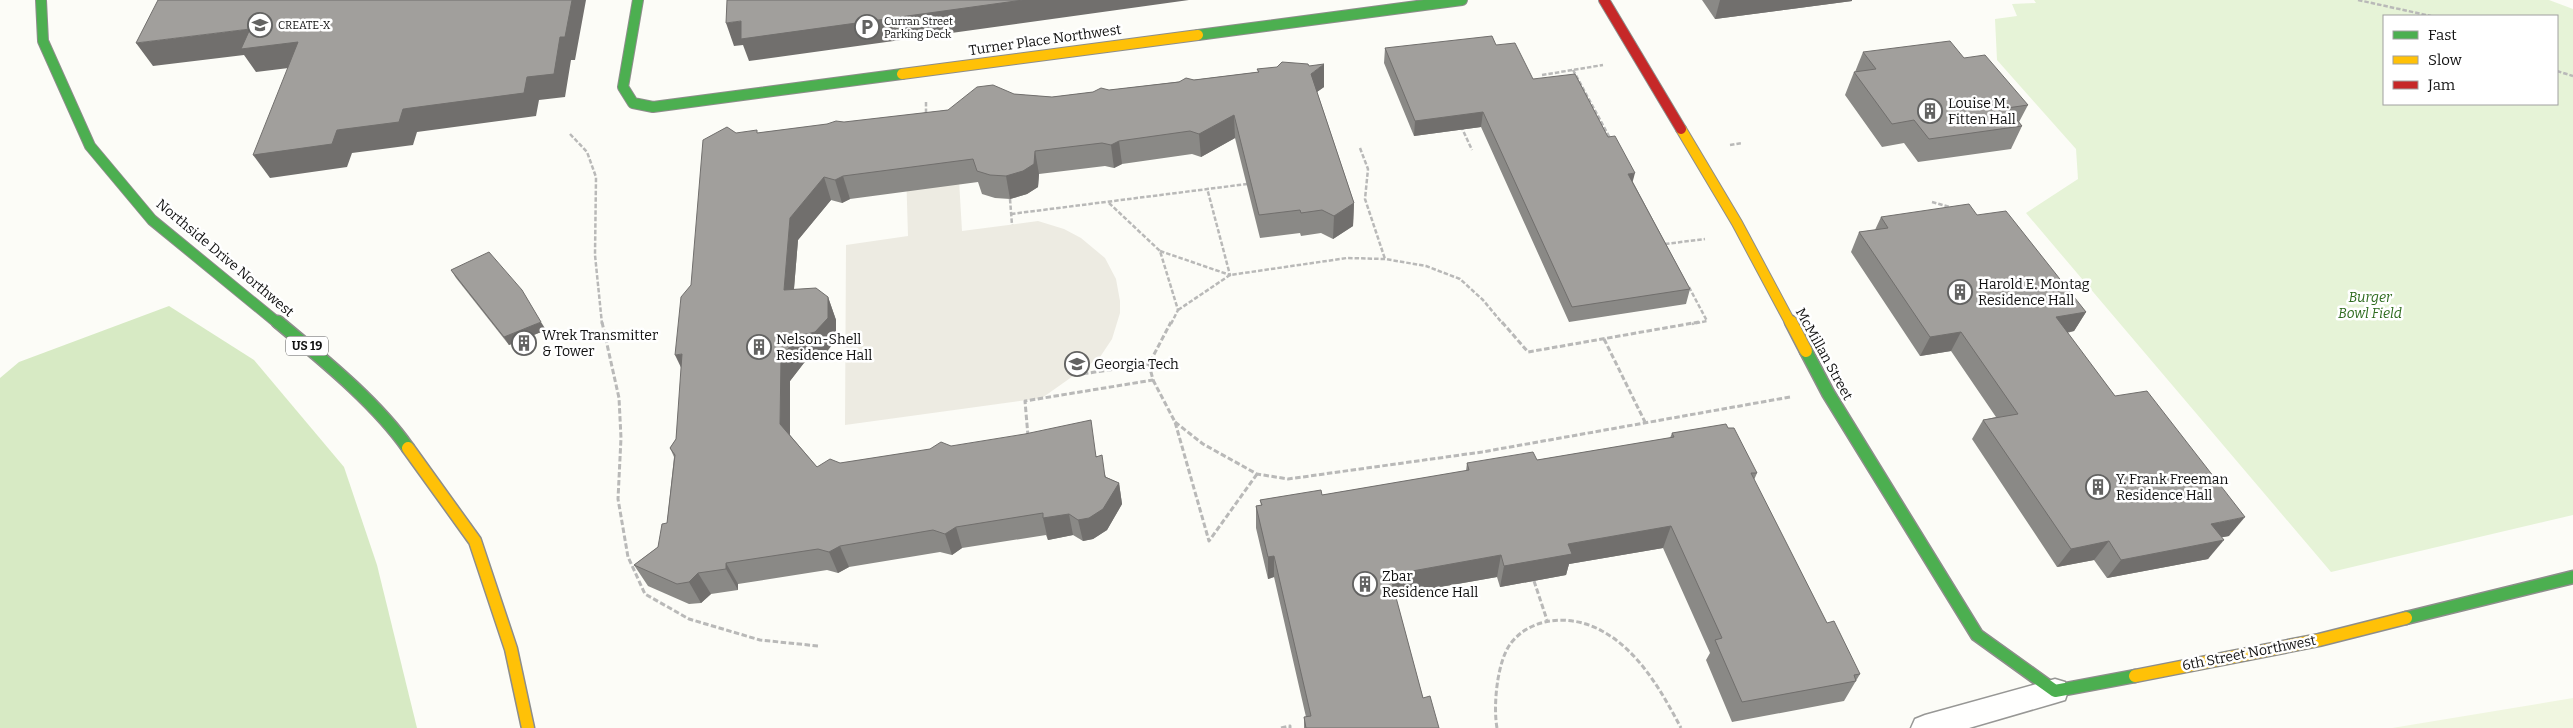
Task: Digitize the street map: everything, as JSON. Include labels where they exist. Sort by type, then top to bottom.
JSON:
[{"type":"main road","name":"Northside Drive Northwest","points":[[41,0],[43,41],[90,146],[152,220],[319,356],[396,430],[475,541],[511,649],[528,728]]},
{"type":"main road","name":"Turner Place Northwest","points":[[638,0],[623,86],[633,103],[653,107],[1462,0]]},
{"type":"main road","name":"McMillan Street","points":[[1604,0],[1737,223],[1828,393],[1977,635],[2055,691]]},
{"type":"main road","name":"6th Street Northwest","points":[[2055,691],[2319,640],[2573,577]]},
{"type":"lane","name":"6th Street Northwest","points":[[1924,728],[2055,691]]},
{"type":"path","points":[[2358,0],[2426,15]]},
{"type":"path","points":[[1542,75],[1610,64]]},
{"type":"path","points":[[1573,70],[1615,148]]},
{"type":"path","points":[[2558,71],[2573,76]]},
{"type":"path","points":[[925,93],[926,122]]},
{"type":"path","points":[[1460,124],[1472,150]]},
{"type":"path","points":[[570,134],[587,152],[596,177],[595,255],[599,308],[619,398],[621,438],[618,499],[628,557],[645,594],[689,619],[760,640],[818,646]]},
{"type":"path","points":[[1360,148],[1368,169],[1365,199],[1385,258]]},
{"type":"path","points":[[1012,214],[1247,184]]},
{"type":"path","points":[[1208,188],[1230,275]]},
{"type":"path","points":[[1010,199],[1012,224]]},
{"type":"path","points":[[1109,202],[1160,250],[1230,275]]},
{"type":"path","points":[[1932,202],[1955,208]]},
{"type":"path","points":[[1661,235],[1670,252]]},
{"type":"path","points":[[1666,244],[1713,238]]},
{"type":"path","points":[[1160,250],[1178,310]]},
{"type":"path","points":[[1257,474],[1209,541],[1175,422],[1153,380],[1149,364],[1178,310],[1230,275],[1347,258],[1385,258],[1426,266],[1460,279],[1483,300],[1528,352],[1707,321],[1684,278]]},
{"type":"path","points":[[1604,339],[1645,422]]},
{"type":"path","points":[[1075,375],[1149,364]]},
{"type":"path","points":[[1028,438],[1025,401],[1153,380]]},
{"type":"path","points":[[1175,422],[1203,444],[1257,474],[1288,479],[1482,452],[1768,400]]},
{"type":"path","points":[[1534,581],[1547,620]]},
{"type":"path","points":[[1497,728],[1494,715],[1502,659],[1515,635],[1547,620],[1580,620],[1601,630],[1623,646],[1656,684],[1681,728]]},
{"type":"path","points":[[1281,728],[1290,726],[1290,728]]},
{"type":"green space","name":"Burger Bowl Field","points":[[2034,0],[2549,0],[2573,9],[2573,515],[2331,572],[2026,213],[2078,179],[2076,149],[1997,60],[1995,19],[2017,16],[2012,4],[2036,3]]},
{"type":"green space","points":[[169,306],[254,360],[344,467],[377,565],[417,728],[0,728],[0,378],[19,362]]},
{"type":"green space","points":[[2573,698],[2573,728],[2392,728]]},
{"type":"shaded area","points":[[958,163],[962,231],[1038,221],[1064,229],[1081,238],[1105,258],[1116,279],[1120,301],[1120,313],[1112,339],[1100,357],[1042,398],[845,425],[846,245],[908,236],[906,170]]},
{"type":"building","points":[[158,0],[572,0],[565,37],[560,37],[554,74],[527,77],[524,93],[403,109],[399,122],[337,130],[332,144],[253,155],[298,42],[241,49],[250,29],[136,43]]},
{"type":"building","points":[[727,0],[1023,0],[741,39],[741,21],[726,23]]},
{"type":"building","points":[[1492,36],[1496,45],[1515,43],[1533,79],[1575,74],[1608,137],[1615,136],[1635,173],[1628,174],[1690,289],[1572,307],[1483,112],[1415,121],[1385,48]]},
{"type":"building","name":"Louise M. Fitten Hall","points":[[1950,41],[1964,58],[1985,55],[2028,105],[2007,108],[2022,126],[1929,139],[1914,120],[1892,124],[1854,72],[1876,69],[1863,52]]},
{"type":"building","name":"Nelson-Shell Residence Hall","points":[[1282,62],[1308,64],[1309,66],[1324,64],[1311,74],[1354,203],[1334,216],[1322,210],[1301,213],[1300,210],[1259,215],[1234,115],[1199,134],[1190,131],[1119,141],[1111,145],[1102,143],[1035,151],[1034,164],[1023,171],[1006,176],[990,175],[977,171],[973,159],[843,176],[835,180],[824,177],[790,218],[784,290],[816,288],[828,297],[828,318],[815,332],[798,336],[781,358],[780,424],[817,467],[830,459],[840,463],[930,449],[941,442],[951,446],[1025,434],[1091,420],[1096,457],[1102,455],[1105,477],[1119,483],[1103,509],[1089,518],[1078,520],[1069,514],[1043,518],[1043,513],[956,527],[945,534],[933,530],[840,546],[829,552],[818,549],[726,563],[726,569],[698,573],[689,582],[677,584],[634,565],[658,547],[662,524],[667,523],[675,455],[670,448],[676,439],[682,354],[675,355],[681,297],[691,285],[703,140],[727,127],[736,133],[757,130],[757,133],[827,124],[836,121],[844,122],[948,110],[977,87],[993,85],[1014,94],[1052,97],[1093,92],[1101,88],[1109,90],[1179,82],[1186,78],[1194,80],[1259,72],[1257,69],[1277,67]]},
{"type":"building","points":[[1969,204],[1977,215],[2006,211],[2086,312],[2056,317],[2115,396],[2147,391],[2245,517],[2211,524],[2224,540],[2121,560],[2109,541],[2071,549],[1983,420],[2018,414],[1961,332],[1930,337],[1859,232],[1888,228],[1881,217]]},
{"type":"building","points":[[489,252],[522,290],[541,322],[504,337],[451,270]]},
{"type":"building","name":"Zbar Residence Hall","points":[[1726,424],[1728,428],[1734,428],[1757,473],[1751,473],[1827,623],[1834,621],[1860,674],[1854,675],[1856,681],[1742,702],[1715,640],[1722,638],[1671,526],[1568,544],[1572,554],[1504,566],[1501,555],[1390,575],[1423,698],[1430,696],[1439,728],[1306,728],[1304,717],[1311,716],[1274,556],[1268,557],[1256,506],[1262,505],[1260,500],[1321,490],[1322,495],[1469,470],[1467,463],[1533,452],[1537,460],[1674,437],[1672,433]]},
{"type":"traffic: fast","points":[[41,0],[43,41],[90,146],[152,220],[319,356],[396,431],[408,448]]},
{"type":"traffic: fast","points":[[638,0],[623,87],[633,103],[653,107],[902,74]]},
{"type":"traffic: fast","points":[[1198,35],[1462,0]]},
{"type":"traffic: fast","points":[[1806,351],[1828,393],[1977,635],[2055,691],[2135,676]]},
{"type":"traffic: fast","points":[[2406,618],[2573,577]]},
{"type":"traffic: slow","points":[[902,74],[1198,35]]},
{"type":"traffic: slow","points":[[1681,129],[1737,223],[1806,351]]},
{"type":"traffic: slow","points":[[408,448],[475,541],[511,649],[528,728]]},
{"type":"traffic: slow","points":[[2135,676],[2319,640],[2406,618]]},
{"type":"traffic: jam","points":[[1604,0],[1681,129]]},
{"type":"place","name":"CREATE-X","points":[[260,25]]},
{"type":"place","name":"Curran Street Parking Deck","points":[[867,27]]},
{"type":"place","name":"Louise M. Fitten Hall","points":[[1930,111]]},
{"type":"place","name":"Harold E. Montag Residence Hall","points":[[1960,292]]},
{"type":"place","name":"Wrek Transmitter & Tower","points":[[524,343]]},
{"type":"place","name":"Nelson-Shell Residence Hall","points":[[759,347]]},
{"type":"place","name":"Georgia Tech","points":[[1077,364]]},
{"type":"place","name":"Y. Frank Freeman Residence Hall","points":[[2098,487]]},
{"type":"place","name":"Zbar Residence Hall","points":[[1365,584]]}]
